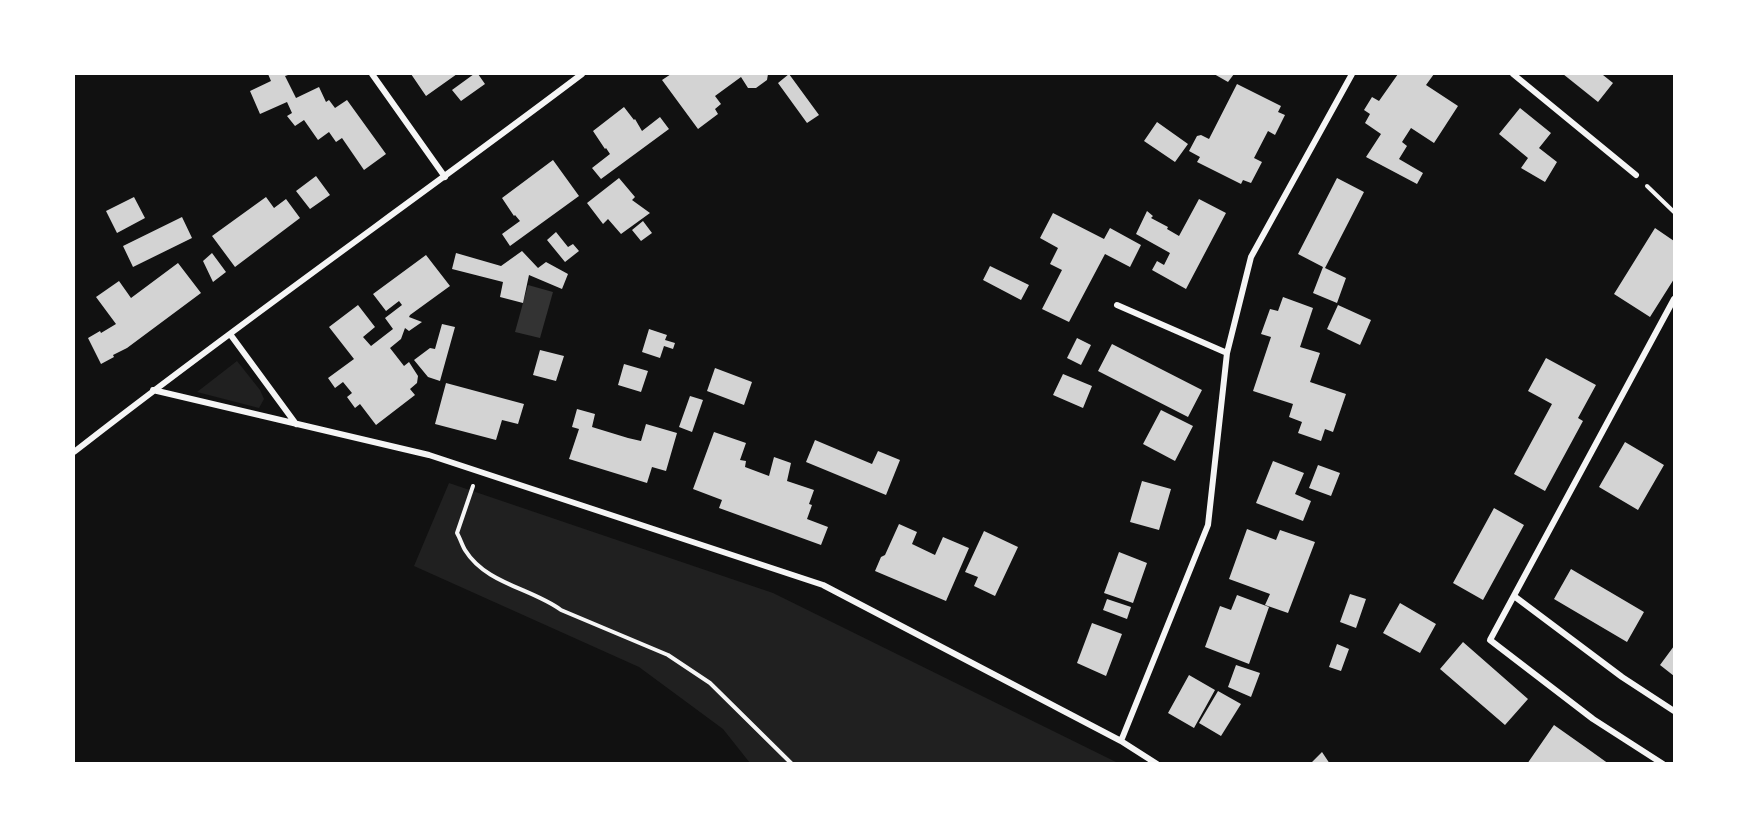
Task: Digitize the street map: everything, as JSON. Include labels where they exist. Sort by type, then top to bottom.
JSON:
[{"type":"street","points":[[372,74],[445,177]]},
{"type":"street","points":[[74,452],[153,390],[582,74]]},
{"type":"street","points":[[1121,741],[1208,525],[1227,352],[1251,256],[1352,74]]},
{"type":"street","points":[[1513,74],[1636,175]]},
{"type":"street","points":[[1663,764],[1593,719],[1490,640],[1674,299]]},
{"type":"street","points":[[1117,305],[1227,352]]},
{"type":"street","points":[[230,334],[297,424]]},
{"type":"street","points":[[153,390],[429,455],[823,585],[1121,741],[1157,764]]},
{"type":"street","points":[[1514,596],[1622,676],[1674,711]]},
{"type":"path","points":[[1636,175],[1674,212]]},
{"type":"path","points":[[478,471],[458,532],[465,551],[487,573],[548,600],[561,610],[668,655],[710,683],[792,764]]},
{"type":"shaded area","points":[[528,285],[553,292],[540,338],[515,332]]},
{"type":"shaded area","points":[[237,361],[260,390],[264,399],[259,408],[197,392]]},
{"type":"shaded area","points":[[449,483],[773,593],[1118,763],[750,763],[723,729],[639,667],[414,566]]},
{"type":"building","points":[[268,74],[291,74],[285,76],[296,98],[319,87],[326,102],[329,100],[335,108],[347,100],[386,154],[364,170],[342,138],[336,142],[329,132],[318,140],[304,120],[295,126],[287,116],[292,113],[287,102],[260,114],[250,91],[271,81]]},
{"type":"building","points":[[411,74],[457,74],[426,96]]},
{"type":"building","points":[[474,74],[478,74],[485,84],[461,101],[452,90]]},
{"type":"building","points":[[671,74],[768,74],[767,80],[756,88],[748,88],[741,77],[715,96],[721,104],[715,109],[718,114],[698,129],[662,80]]},
{"type":"building","points":[[789,74],[819,115],[807,123],[778,83]]},
{"type":"building","points":[[1214,74],[1234,74],[1228,82]]},
{"type":"building","points":[[1398,74],[1434,74],[1426,85],[1458,106],[1434,143],[1411,128],[1402,142],[1407,146],[1399,159],[1423,173],[1417,184],[1366,157],[1381,134],[1365,123],[1370,114],[1364,110],[1372,97],[1379,101]]},
{"type":"building","points":[[1563,74],[1604,74],[1613,83],[1598,102]]},
{"type":"building","points":[[1237,84],[1281,106],[1278,112],[1285,115],[1275,135],[1268,131],[1254,158],[1262,162],[1251,183],[1243,180],[1241,184],[1197,162],[1200,157],[1189,151],[1197,136],[1201,135],[1209,139]]},
{"type":"building","points":[[624,107],[642,131],[660,117],[669,129],[601,179],[592,168],[610,154],[593,131]]},
{"type":"building","points":[[1520,108],[1551,133],[1539,148],[1557,162],[1545,182],[1521,168],[1528,158],[1499,134]]},
{"type":"building","points":[[1157,122],[1188,144],[1175,162],[1144,141]]},
{"type":"building","points":[[553,160],[579,196],[510,246],[502,234],[520,221],[502,198]]},
{"type":"building","points":[[316,176],[330,195],[310,209],[296,191]]},
{"type":"building","points":[[619,178],[635,197],[632,200],[650,213],[621,234],[608,219],[603,224],[587,203]]},
{"type":"building","points":[[1337,178],[1364,192],[1325,268],[1346,278],[1337,303],[1313,293],[1323,267],[1298,254]]},
{"type":"building","points":[[134,197],[145,218],[117,233],[106,211]]},
{"type":"building","points":[[266,197],[274,208],[286,199],[300,218],[235,267],[212,236]]},
{"type":"building","points":[[1199,199],[1226,213],[1186,289],[1152,270],[1157,261],[1164,265],[1170,253],[1136,234],[1147,211],[1153,216],[1151,218],[1179,236]]},
{"type":"building","points":[[1053,213],[1104,239],[1110,228],[1141,245],[1130,267],[1105,254],[1069,322],[1042,309],[1062,270],[1050,264],[1058,248],[1040,238]]},
{"type":"building","points":[[182,217],[192,238],[133,267],[123,246]]},
{"type":"building","points":[[643,221],[652,233],[641,241],[632,230]]},
{"type":"building","points":[[1655,228],[1674,241],[1674,279],[1650,317],[1614,294]]},
{"type":"building","points":[[556,232],[568,247],[573,244],[579,251],[565,262],[547,240]]},
{"type":"building","points":[[522,251],[538,268],[546,262],[568,274],[562,289],[529,275],[523,303],[500,297],[503,282],[452,269],[456,253],[501,266]]},
{"type":"building","points":[[212,253],[226,272],[213,282],[203,261]]},
{"type":"building","points":[[426,255],[450,286],[410,315],[409,317],[422,322],[409,331],[405,328],[401,339],[390,348],[404,366],[409,362],[418,376],[417,383],[410,389],[415,395],[376,425],[360,404],[355,408],[347,397],[352,393],[343,382],[335,388],[328,378],[354,359],[329,327],[358,305],[375,327],[363,337],[371,346],[393,329],[385,318],[402,305],[399,301],[386,311],[373,294]]},
{"type":"building","points":[[178,263],[201,293],[127,348],[101,364],[88,338],[116,324],[96,297],[119,281],[131,298]]},
{"type":"building","points":[[990,266],[1029,285],[1021,300],[983,280]]},
{"type":"building","points":[[1283,297],[1313,308],[1300,347],[1320,353],[1310,382],[1346,394],[1333,432],[1325,429],[1321,441],[1298,433],[1302,422],[1289,417],[1293,404],[1253,391],[1271,337],[1261,334],[1270,309],[1278,311]]},
{"type":"building","points":[[1338,305],[1371,320],[1360,345],[1327,329]]},
{"type":"building","points":[[442,324],[455,327],[440,381],[428,377],[414,360],[430,348],[435,349]]},
{"type":"building","points":[[649,329],[667,335],[665,340],[675,343],[673,349],[664,346],[660,358],[642,352]]},
{"type":"building","points":[[1077,338],[1091,345],[1081,365],[1067,358]]},
{"type":"building","points":[[1112,344],[1202,390],[1188,417],[1098,371]]},
{"type":"building","points":[[540,350],[564,356],[556,381],[533,375]]},
{"type":"building","points":[[1546,358],[1596,385],[1578,418],[1583,421],[1545,491],[1514,474],[1552,404],[1528,391]]},
{"type":"building","points":[[624,364],[648,371],[641,392],[618,385]]},
{"type":"building","points":[[715,368],[752,382],[744,405],[707,391]]},
{"type":"building","points":[[1063,374],[1092,386],[1083,408],[1053,395]]},
{"type":"building","points":[[446,383],[524,404],[518,424],[502,420],[496,440],[435,424]]},
{"type":"building","points":[[690,396],[703,400],[692,432],[679,427]]},
{"type":"building","points":[[577,409],[595,414],[592,427],[628,438],[641,441],[646,424],[677,433],[666,471],[652,467],[647,483],[569,459],[579,429],[572,427]]},
{"type":"building","points":[[1161,410],[1193,426],[1175,461],[1143,444]]},
{"type":"building","points":[[714,432],[746,443],[740,460],[746,461],[745,467],[769,476],[774,457],[791,463],[787,481],[814,490],[807,519],[828,527],[821,545],[719,508],[722,500],[693,489]]},
{"type":"building","points":[[815,440],[872,464],[878,451],[900,460],[886,495],[806,462]]},
{"type":"building","points":[[1625,442],[1664,465],[1638,510],[1599,487]]},
{"type":"building","points":[[1273,461],[1304,473],[1295,494],[1311,501],[1303,521],[1256,503]]},
{"type":"building","points":[[1318,465],[1340,473],[1331,496],[1309,488]]},
{"type":"building","points":[[1142,481],[1171,489],[1159,530],[1130,522]]},
{"type":"building","points":[[1494,508],[1524,525],[1483,600],[1453,583]]},
{"type":"building","points":[[899,524],[917,532],[912,544],[935,555],[943,537],[969,548],[946,601],[875,571]]},
{"type":"building","points":[[1247,529],[1276,540],[1280,530],[1315,542],[1288,613],[1265,605],[1270,594],[1229,579]]},
{"type":"building","points":[[984,531],[1018,547],[995,596],[974,586],[978,577],[965,572]]},
{"type":"building","points":[[1119,552],[1147,563],[1133,603],[1104,593]]},
{"type":"building","points":[[1571,569],[1644,612],[1627,642],[1554,599]]},
{"type":"building","points":[[1350,594],[1366,599],[1356,628],[1340,622]]},
{"type":"building","points":[[1237,595],[1269,607],[1249,664],[1205,647],[1220,606],[1231,610]]},
{"type":"building","points":[[1107,599],[1131,607],[1127,619],[1103,610]]},
{"type":"building","points":[[1400,603],[1436,624],[1420,653],[1383,633]]},
{"type":"building","points":[[1092,623],[1122,634],[1106,676],[1077,663]]},
{"type":"building","points":[[1463,642],[1528,699],[1505,725],[1440,669]]},
{"type":"building","points":[[1337,644],[1349,649],[1341,671],[1329,667]]},
{"type":"building","points":[[1674,646],[1674,676],[1660,665]]},
{"type":"building","points":[[1236,665],[1260,673],[1251,697],[1228,687]]},
{"type":"building","points":[[1189,675],[1215,690],[1194,728],[1168,713]]},
{"type":"building","points":[[1218,691],[1241,704],[1221,736],[1199,723]]},
{"type":"building","points":[[1554,725],[1588,749],[1609,764],[1527,764]]},
{"type":"building","points":[[1322,752],[1330,764],[1310,764]]}]
